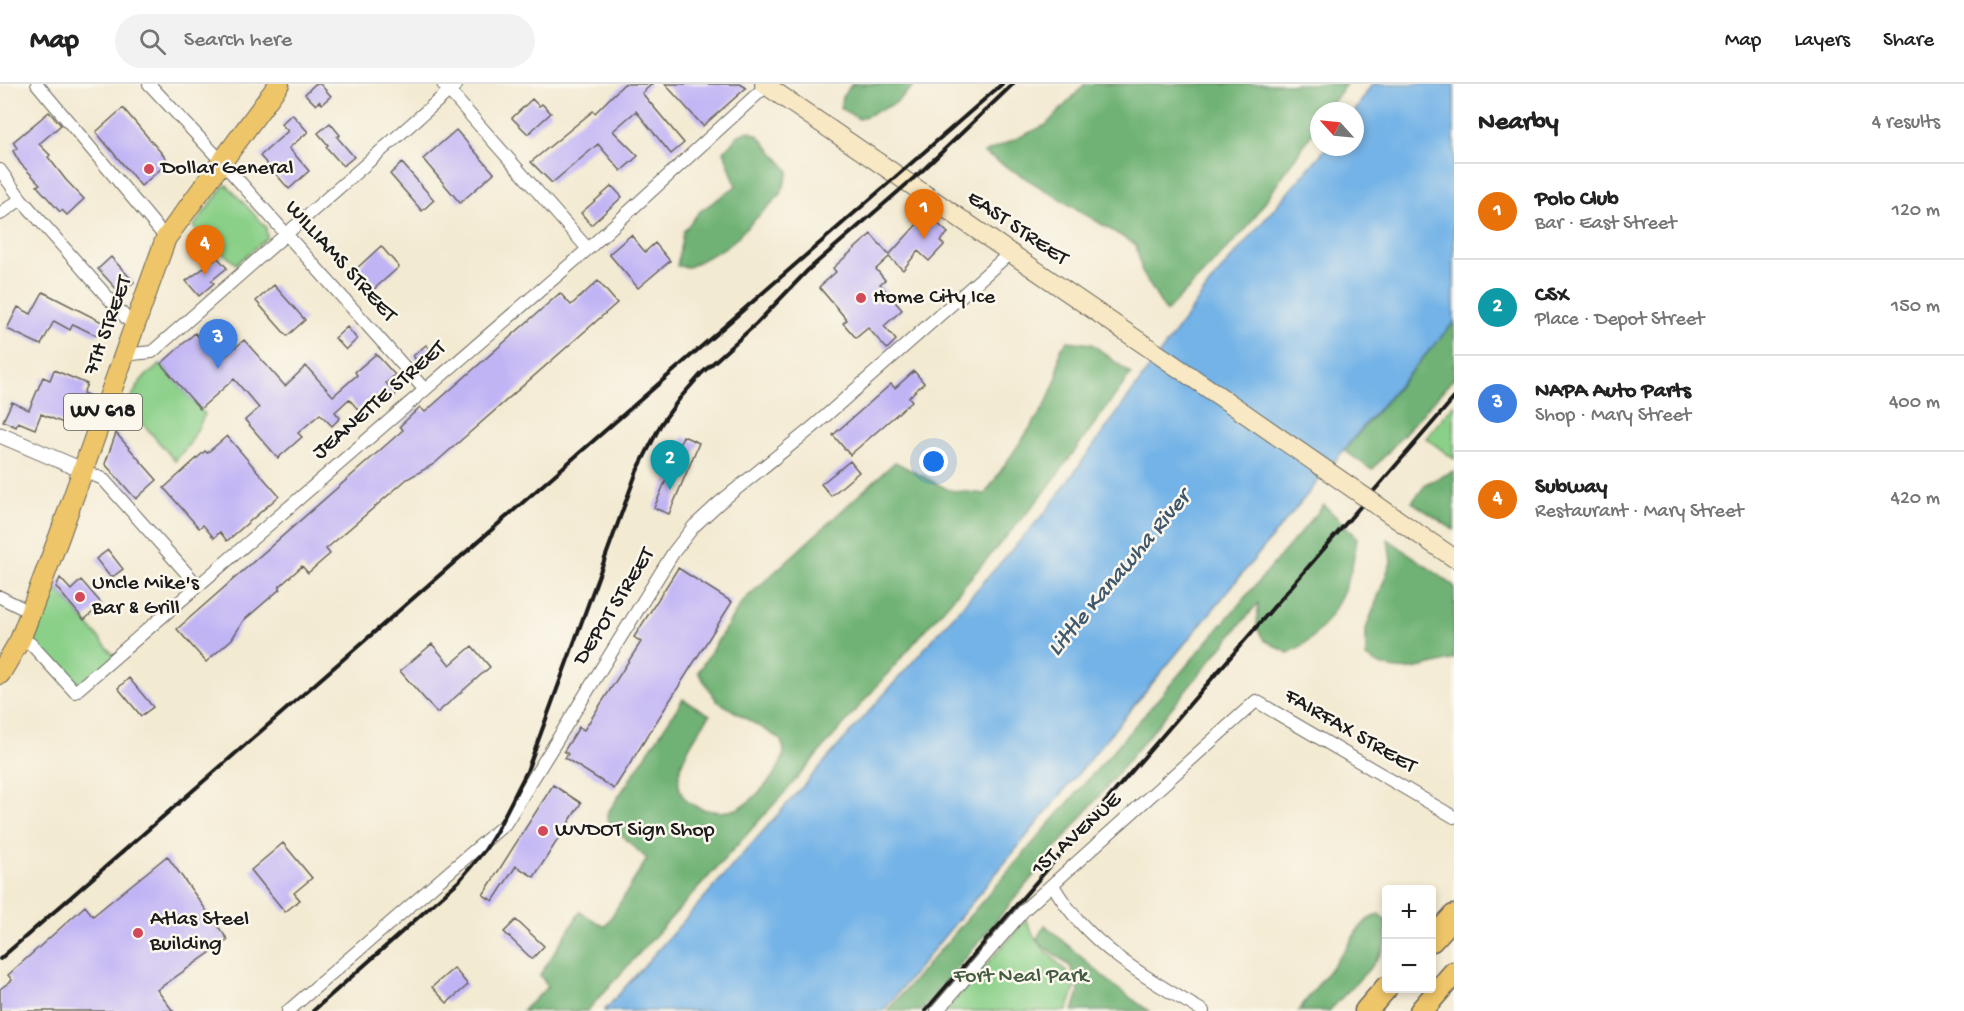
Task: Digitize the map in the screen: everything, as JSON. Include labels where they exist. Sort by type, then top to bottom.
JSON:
[{"type":"highway","points":[[1432,939],[1454,916]]},
{"type":"highway","points":[[1421,1011],[1454,973]]},
{"type":"highway","points":[[1366,1011],[1382,993]]},
{"type":"main road","name":"7TH STREET","points":[[0,674],[20,640],[166,238],[279,84]]},
{"type":"main road","name":"EAST STREET","points":[[765,85],[1454,558]]},
{"type":"street","points":[[37,84],[166,238]]},
{"type":"street","name":"WILLIAMS STREET","points":[[149,84],[223,163],[425,390]]},
{"type":"street","name":"JEANETTE STREET","points":[[20,640],[31,644],[75,692],[588,249],[765,85]]},
{"type":"street","points":[[123,355],[152,352],[450,86],[588,249]]},
{"type":"street","points":[[0,170],[21,199],[134,327]]},
{"type":"street","points":[[0,214],[21,199]]},
{"type":"street","name":"DEPOT STREET","points":[[288,1011],[506,824],[673,553],[694,526],[813,427],[1010,253]]},
{"type":"street","points":[[0,435],[103,479],[198,586]]},
{"type":"street","points":[[0,597],[30,612]]},
{"type":"street","name":"FAIRFAX STREET","points":[[1256,701],[1454,817]]},
{"type":"street","name":"1ST AVENUE","points":[[937,1011],[1025,909],[1256,701]]},
{"type":"street","points":[[1053,885],[1064,904],[1092,937],[1143,976],[1203,1011]]},
{"type":"green space","points":[[852,84],[916,84],[894,104],[859,119],[840,108],[842,97]]},
{"type":"green space","points":[[1085,84],[1346,84],[1333,102],[1310,102],[1310,136],[1247,228],[1166,312],[1142,272],[1136,245],[984,153],[1046,125]]},
{"type":"green space","points":[[749,131],[759,136],[789,171],[781,194],[728,246],[689,267],[677,266],[683,232],[699,212],[736,186],[724,151],[739,135]]},
{"type":"green space","points":[[227,185],[266,227],[267,238],[236,264],[193,227]]},
{"type":"green space","points":[[1454,322],[1454,378],[1372,470],[1344,450]]},
{"type":"green space","points":[[1068,341],[1092,344],[1131,374],[1044,493],[787,790],[587,1011],[522,1011],[548,987],[540,975],[580,912],[605,927],[647,859],[609,823],[607,814],[683,699],[710,715],[694,739],[681,766],[679,780],[681,792],[688,802],[712,811],[735,810],[760,792],[778,767],[784,752],[780,739],[717,701],[698,672],[742,602],[895,462],[949,490],[985,494],[1045,406],[1057,377],[1060,349]]},
{"type":"green space","points":[[161,364],[205,414],[190,443],[175,461],[127,405],[142,379]]},
{"type":"green space","points":[[1454,404],[1454,459],[1426,438]]},
{"type":"green space","points":[[1454,471],[1454,530],[1412,502],[1427,483]]},
{"type":"green space","points":[[1324,505],[1357,537],[1350,571],[1337,605],[1316,634],[1303,645],[1288,653],[1264,640],[1257,628],[1258,603],[922,1011],[887,1011],[1158,699]]},
{"type":"green space","points":[[1388,539],[1454,586],[1454,659],[1420,668],[1398,669],[1377,664],[1366,657],[1366,629],[1391,562]]},
{"type":"green space","points":[[56,587],[115,657],[75,692],[31,644]]},
{"type":"green space","points":[[1379,914],[1382,917],[1382,952],[1373,965],[1329,1011],[1298,1011],[1357,931],[1367,920]]},
{"type":"green space","name":"Fort Neal Park","points":[[1026,920],[1036,940],[1067,973],[1075,988],[1067,1011],[945,1011]]},
{"type":"green space","points":[[1045,925],[1114,986],[1149,1011],[1073,1011],[1079,992],[1071,967],[1036,940]]},
{"type":"water","name":"Little Kanawha River","points":[[1372,84],[1454,84],[1454,322],[1366,423],[883,1011],[604,1011],[1048,509],[1212,281],[1319,156],[1364,156],[1364,102],[1361,102]]},
{"type":"building","points":[[315,84],[320,84],[331,96],[322,104],[319,101],[316,105],[305,94]]},
{"type":"building","points":[[624,84],[652,84],[642,93],[684,143],[671,154],[636,111],[613,131],[638,156],[621,171],[598,144],[552,183],[531,162],[593,111],[595,113]]},
{"type":"building","points":[[665,84],[740,84],[746,88],[703,126]]},
{"type":"building","points":[[532,99],[539,106],[542,104],[551,113],[528,134],[512,118]]},
{"type":"building","points":[[123,108],[169,162],[141,186],[96,132]]},
{"type":"building","points":[[49,112],[61,125],[39,144],[50,155],[48,157],[66,180],[84,199],[67,215],[62,210],[60,212],[37,186],[40,184],[20,163],[13,151],[17,148],[13,142]]},
{"type":"building","points":[[292,114],[308,132],[289,148],[309,171],[289,189],[260,156],[288,131],[281,124]]},
{"type":"building","points":[[330,123],[340,135],[337,137],[354,157],[343,166],[326,147],[328,145],[318,133]]},
{"type":"building","points":[[456,130],[494,173],[460,203],[423,159]]},
{"type":"building","points":[[402,163],[434,200],[422,211],[390,174]]},
{"type":"building","points":[[612,186],[622,197],[591,225],[581,213]]},
{"type":"building","name":"Home City Ice","points":[[933,219],[948,233],[940,241],[944,245],[929,261],[918,251],[903,270],[889,257],[876,269],[885,280],[880,284],[902,310],[884,326],[896,340],[887,349],[868,328],[856,338],[843,323],[847,320],[819,287],[836,272],[833,268],[871,234],[889,255],[920,221],[926,227]]},
{"type":"building","points":[[631,235],[645,252],[655,243],[670,261],[638,288],[609,254]]},
{"type":"building","points":[[381,246],[399,267],[373,290],[355,270]]},
{"type":"building","points":[[111,257],[134,282],[121,294],[98,269]]},
{"type":"building","points":[[218,258],[227,268],[211,281],[214,283],[199,296],[186,281]]},
{"type":"building","points":[[598,281],[617,303],[434,464],[407,479],[326,549],[330,554],[308,573],[302,566],[279,587],[280,589],[243,621],[232,639],[206,662],[177,629],[403,430],[400,426],[420,407],[425,412],[560,293],[571,305]]},
{"type":"building","points":[[274,285],[305,320],[287,336],[256,301]]},
{"type":"building","points":[[43,292],[104,323],[97,336],[73,324],[70,330],[54,321],[41,345],[7,329],[18,307],[31,314]]},
{"type":"building","points":[[347,327],[357,339],[346,350],[335,338]]},
{"type":"building","points":[[195,333],[220,361],[244,340],[285,386],[306,366],[333,396],[376,354],[395,375],[386,383],[396,394],[384,404],[378,397],[361,413],[349,399],[335,412],[340,418],[332,426],[320,414],[298,433],[302,437],[278,458],[245,420],[259,408],[234,379],[200,409],[161,364]]},
{"type":"building","points":[[426,345],[437,357],[424,369],[413,356]]},
{"type":"building","points":[[54,370],[87,384],[83,393],[94,398],[81,430],[41,414],[35,429],[18,422],[16,427],[3,421],[12,402],[29,410],[43,377],[50,380]]},
{"type":"building","points":[[914,371],[924,383],[909,397],[912,401],[850,455],[833,435],[891,384],[895,388]]},
{"type":"building","points":[[116,433],[157,480],[136,499],[105,464]]},
{"type":"building","points":[[227,436],[279,496],[227,541],[220,532],[214,538],[203,525],[199,528],[164,488],[205,451],[207,453]]},
{"type":"building","points":[[683,436],[699,443],[669,514],[654,508],[669,473],[657,468],[662,457],[672,461]]},
{"type":"building","points":[[850,461],[859,472],[831,496],[821,484]]},
{"type":"building","points":[[108,550],[123,569],[111,578],[96,559]]},
{"type":"building","points":[[678,568],[732,602],[614,789],[565,758],[568,754],[564,751],[579,727],[584,730],[641,642],[634,637]]},
{"type":"building","name":"Uncle Mike's Bar & Grill","points":[[60,578],[71,590],[81,580],[102,604],[84,620],[56,587]]},
{"type":"building","points":[[432,644],[450,665],[472,646],[490,667],[437,713],[400,671]]},
{"type":"building","points":[[129,678],[153,707],[141,716],[118,688]]},
{"type":"building","name":"WVDOT Sign Shop","points":[[553,785],[581,803],[534,877],[516,866],[493,901],[483,895]]},
{"type":"building","points":[[283,843],[312,878],[294,893],[300,900],[285,912],[251,870]]},
{"type":"building","name":"Atlas Steel Building","points":[[167,856],[228,940],[157,990],[173,1011],[0,1011],[0,989],[12,980],[8,975],[85,906],[93,916]]},
{"type":"building","points":[[516,920],[544,946],[532,959],[504,932]]},
{"type":"building","points":[[454,968],[468,985],[447,1003],[432,987]]},
{"type":"railway","points":[[0,959],[1002,84]]},
{"type":"railway","points":[[313,1011],[459,881],[485,850],[496,832],[527,771],[637,471],[661,424],[680,398],[702,373],[756,324],[808,270],[923,170],[1013,84]]},
{"type":"railway","points":[[925,1011],[1454,398]]},
{"type":"place","name":"Dollar General","points":[[149,169]]},
{"type":"place","name":"Polo Club","points":[[924,239]]},
{"type":"place","name":"Subway","points":[[205,275]]},
{"type":"place","name":"Home City Ice","points":[[861,298]]},
{"type":"place","name":"NAPA Auto Parts","points":[[218,369]]},
{"type":"place","name":"CSX","points":[[670,490]]},
{"type":"place","name":"Uncle Mike's Bar & Grill","points":[[80,597]]},
{"type":"place","name":"WVDOT Sign Shop","points":[[543,831]]},
{"type":"place","name":"Atlas Steel Building","points":[[138,933]]}]
